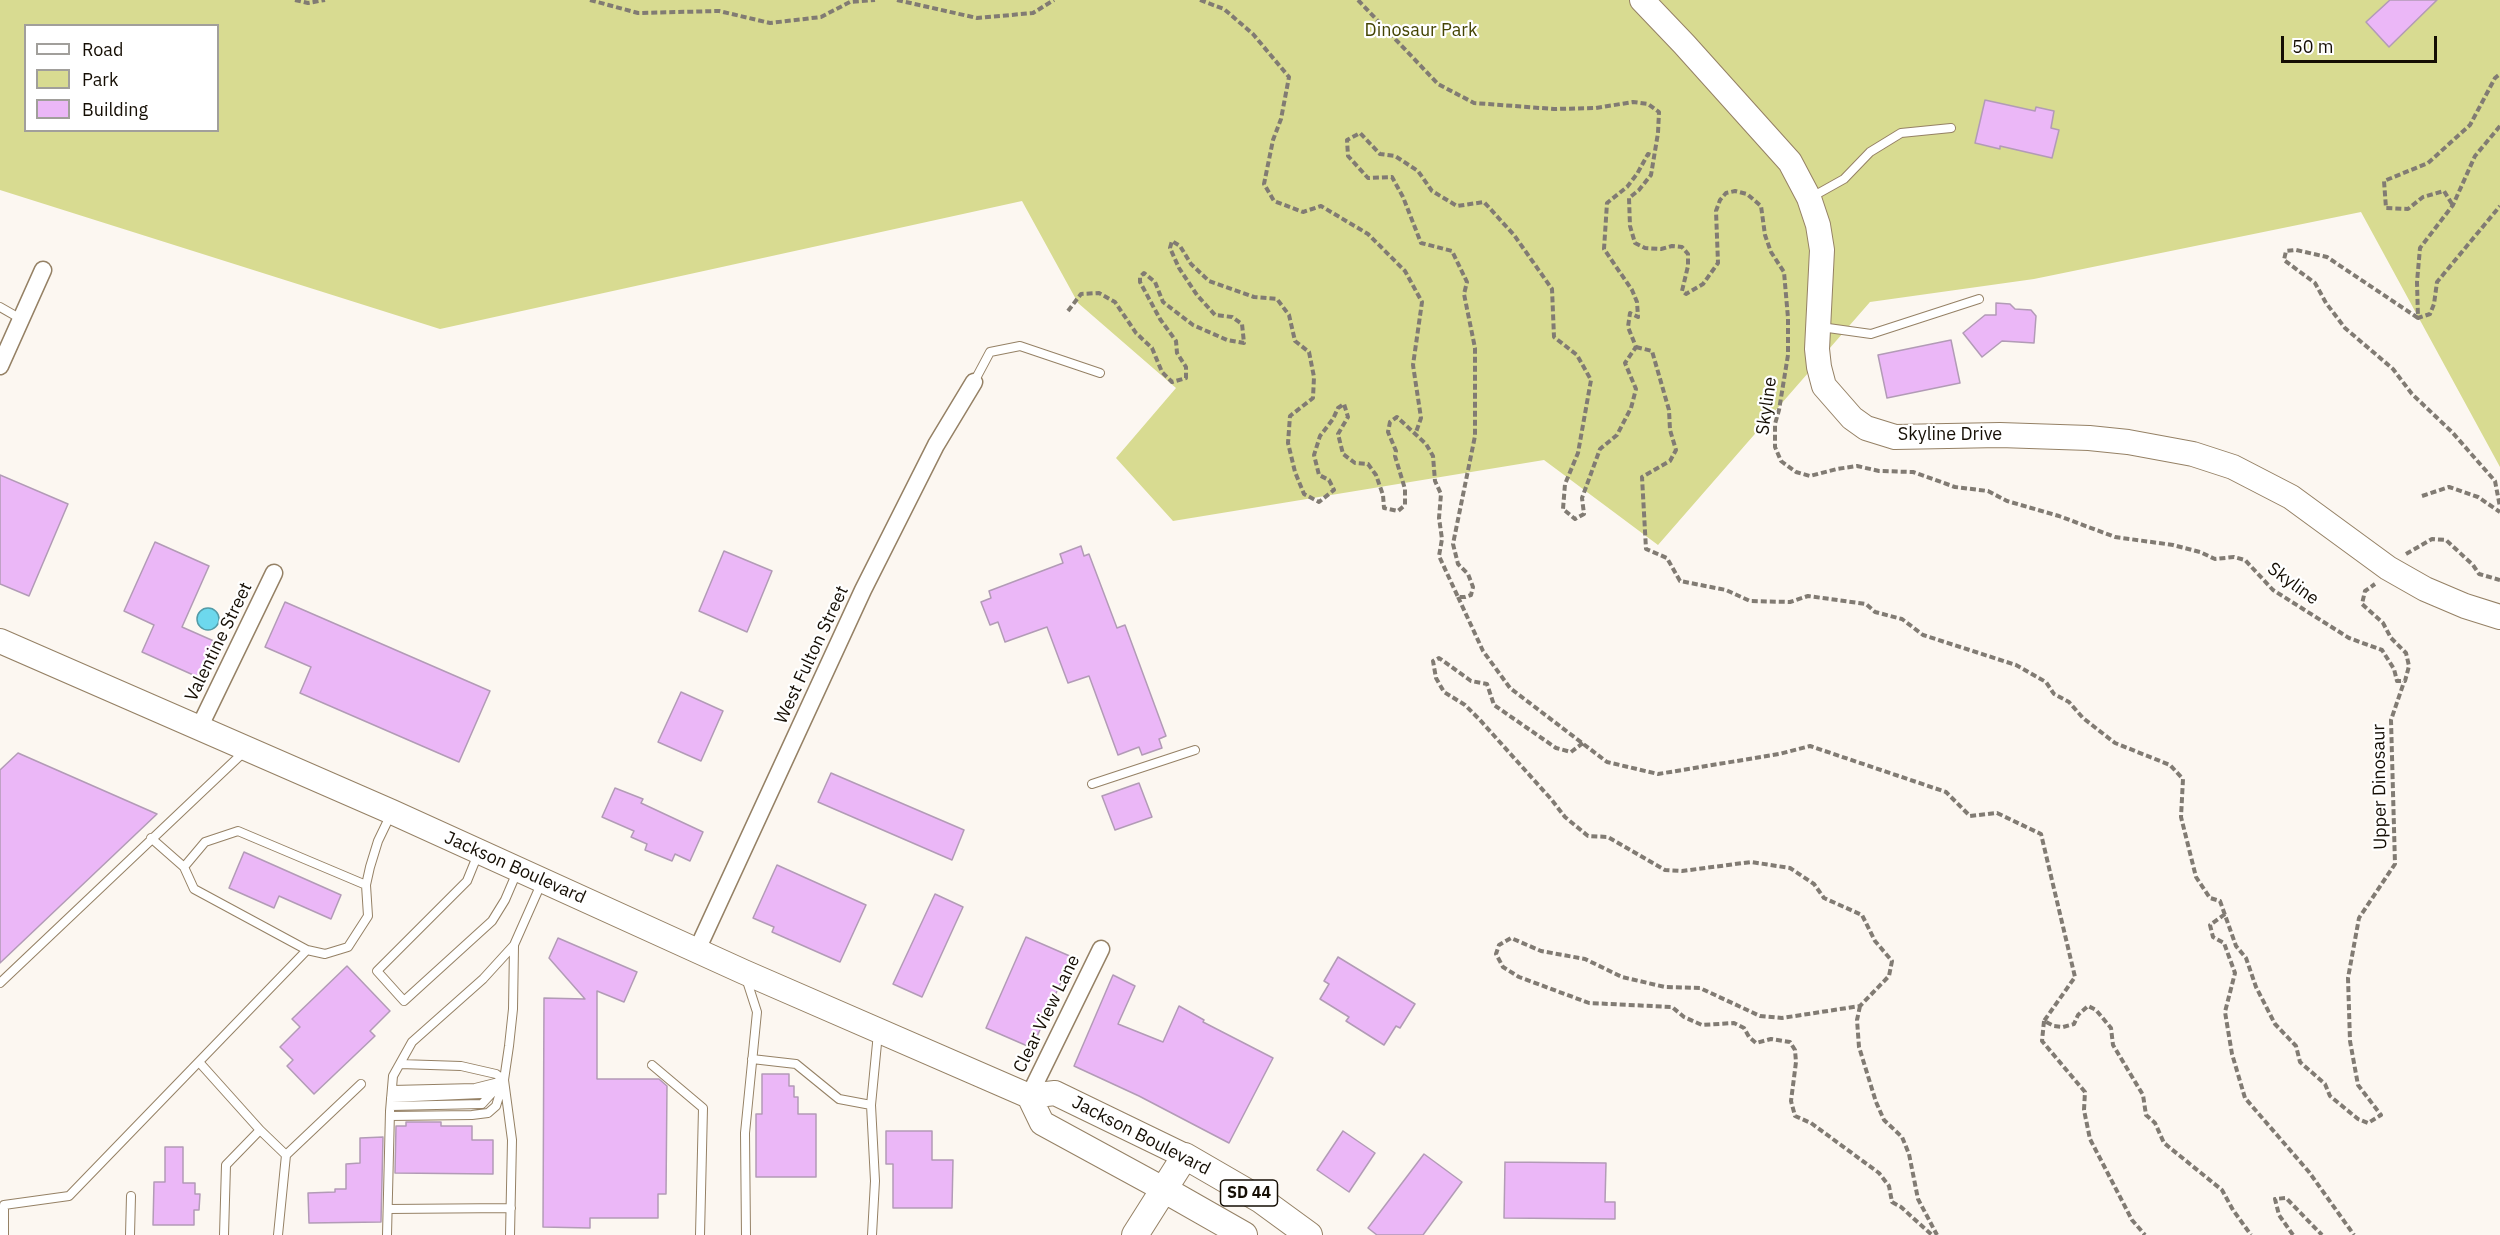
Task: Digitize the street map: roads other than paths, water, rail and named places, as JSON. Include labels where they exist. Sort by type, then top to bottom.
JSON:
[{"type":"main road","name":"Skyline Drive","points":[[1642,0],[1790,162],[1809,198],[1822,250],[1817,349],[1824,386],[1852,418],[1866,428],[1895,437],[2000,435],[2089,438],[2128,442],[2193,454],[2233,466],[2291,497],[2388,568],[2425,589],[2465,606],[2500,617]]},
{"type":"main road","name":"Jackson Boulevard","points":[[0,641],[392,812],[744,972],[1029,1096],[1055,1093],[1185,1156],[1260,1200],[1310,1235]]},
{"type":"main road","name":"Jackson Boulevard","points":[[1029,1096],[1042,1123],[1244,1235]]},
{"type":"main road","points":[[1135,1235],[1185,1156]]},
{"type":"street","points":[[0,366],[43,270]]},
{"type":"street","name":"West Fulton Street","points":[[697,950],[863,590],[936,445],[974,382]]},
{"type":"street","name":"Valentine Street","points":[[199,728],[274,573]]},
{"type":"street","name":"Clear View Lane","points":[[1029,1096],[1101,949]]},
{"type":"lane","points":[[1809,198],[1844,179],[1870,152],[1901,133],[1951,128]]},
{"type":"lane","points":[[1818,327],[1871,334],[1979,299]]},
{"type":"lane","points":[[0,307],[21,319]]},
{"type":"lane","points":[[974,382],[990,352],[1020,346],[1100,373]]},
{"type":"lane","points":[[0,982],[247,749]]},
{"type":"lane","points":[[1092,784],[1195,750]]},
{"type":"lane","points":[[151,838],[184,867],[194,889],[307,950],[326,954],[348,947],[368,916],[366,885],[378,841],[392,812]]},
{"type":"lane","points":[[184,867],[205,842],[238,831],[366,885]]},
{"type":"lane","points":[[479,852],[467,881],[376,970],[404,1001],[492,921],[505,900],[518,869]]},
{"type":"lane","points":[[387,1235],[393,1076],[412,1042],[483,979],[514,945],[543,880]]},
{"type":"lane","points":[[390,1116],[488,1113],[496,1106],[504,1080],[513,1009],[514,945]]},
{"type":"lane","points":[[4,1235],[4,1205],[69,1196],[307,950]]},
{"type":"lane","points":[[744,972],[757,1012],[745,1133],[746,1235]]},
{"type":"lane","points":[[872,1235],[875,1181],[871,1105],[878,1030]]},
{"type":"lane","points":[[752,1059],[796,1064],[839,1099],[871,1105]]},
{"type":"lane","points":[[199,1062],[260,1130],[286,1155]]},
{"type":"lane","points":[[400,1064],[461,1066],[496,1074],[504,1080],[512,1140],[510,1235]]},
{"type":"lane","points":[[651,1065],[703,1108],[700,1235]]},
{"type":"lane","points":[[391,1098],[475,1088],[504,1080]]},
{"type":"lane","points":[[391,1098],[482,1104],[504,1080]]},
{"type":"lane","points":[[278,1235],[286,1155],[361,1084]]},
{"type":"lane","points":[[224,1235],[226,1165],[260,1130]]},
{"type":"lane","points":[[130,1235],[131,1196]]},
{"type":"lane","points":[[388,1209],[511,1208]]},
{"type":"water","points":[[208,608],[216,611],[219,619],[216,627],[208,630],[200,627],[197,619],[200,611]]},
{"type":"park label","name":"Dinosaur Park","points":[[1421,31]]}]
